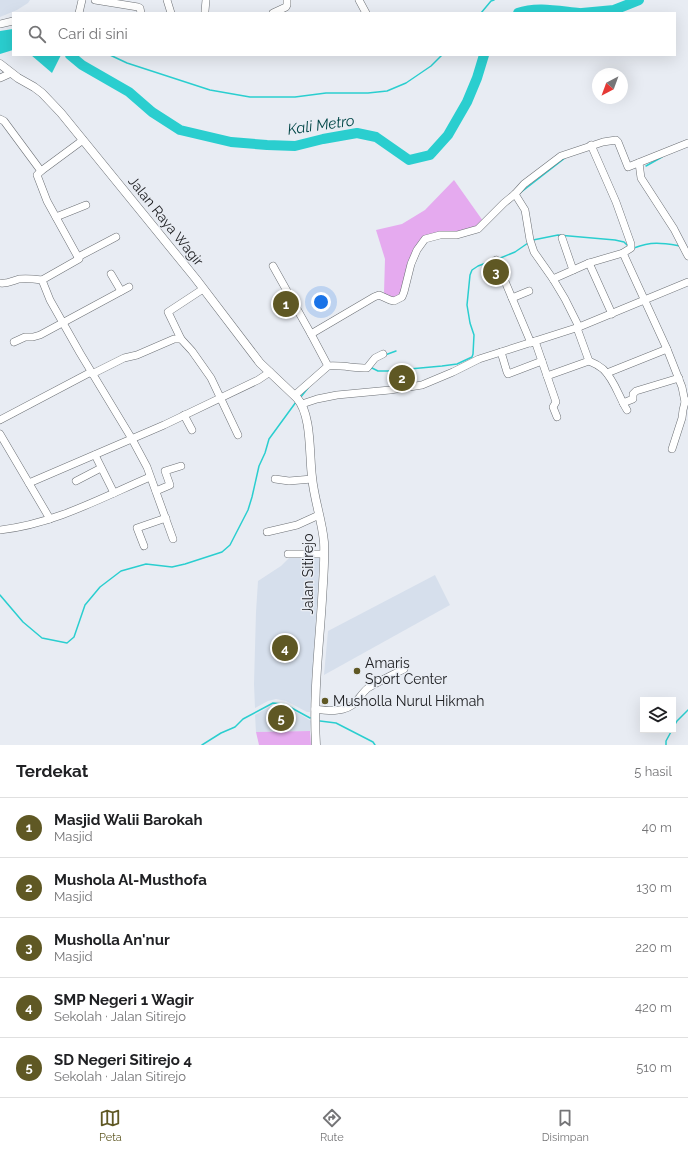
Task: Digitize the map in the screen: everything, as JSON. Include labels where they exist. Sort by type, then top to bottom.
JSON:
[{"type":"main road","name":"Jalan Raya Wagir","points":[[0,64],[42,93],[61,112],[250,350],[299,400]]},
{"type":"main road","name":"Jalan Sitirejo","points":[[299,400],[308,426],[312,479],[324,542],[323,590],[315,709],[316,745]]},
{"type":"street","points":[[79,12],[82,0]]},
{"type":"street","points":[[95,0],[128,9],[140,8],[142,12]]},
{"type":"street","points":[[167,0],[172,12]]},
{"type":"street","points":[[205,11],[206,0]]},
{"type":"street","points":[[274,12],[286,7],[287,0]]},
{"type":"street","points":[[359,0],[365,12]]},
{"type":"street","points":[[0,24],[12,21]]},
{"type":"street","points":[[0,78],[11,73]]},
{"type":"street","points":[[0,119],[4,121],[40,171]]},
{"type":"street","points":[[78,257],[47,201],[38,174],[40,171],[84,140]]},
{"type":"street","points":[[311,334],[374,297],[380,295],[394,301],[402,297],[411,264],[417,250],[423,242],[433,237],[457,235],[478,229],[524,184],[561,156],[590,145],[616,140],[628,167],[688,143]]},
{"type":"street","points":[[553,279],[589,263],[623,253],[630,248],[631,244],[616,202],[590,145]]},
{"type":"street","points":[[639,163],[641,178],[674,229],[688,256]]},
{"type":"street","points":[[515,194],[525,210],[534,252],[565,299],[578,327],[589,361],[601,367],[607,373],[627,410]]},
{"type":"street","points":[[56,217],[86,205]]},
{"type":"street","points":[[0,283],[6,284],[19,279],[42,280],[78,260],[78,257],[116,237]]},
{"type":"street","points":[[562,238],[573,270]]},
{"type":"street","points":[[623,253],[667,349],[679,378],[686,401],[672,449]]},
{"type":"street","points":[[496,260],[542,361],[556,403],[553,406],[557,417]]},
{"type":"street","points":[[589,263],[612,314]]},
{"type":"street","points":[[272,266],[328,366]]},
{"type":"street","points":[[111,274],[121,291]]},
{"type":"street","points":[[42,280],[50,300],[62,322],[91,373],[132,439],[147,467],[174,539]]},
{"type":"street","points":[[299,400],[390,390],[422,384],[453,372],[479,359],[578,327],[688,282]]},
{"type":"street","points":[[14,342],[25,337],[33,337],[40,334],[129,287]]},
{"type":"street","points":[[203,289],[168,312],[181,339],[211,378],[238,435]]},
{"type":"street","points":[[512,298],[529,291]]},
{"type":"street","points":[[0,420],[91,373],[124,358],[137,355],[174,339],[181,339]]},
{"type":"street","points":[[607,373],[667,349]]},
{"type":"street","points":[[501,352],[508,374],[542,361]]},
{"type":"street","points":[[299,400],[328,366],[367,368],[375,358],[383,354]]},
{"type":"street","points":[[547,376],[589,361]]},
{"type":"street","points":[[29,483],[132,439],[258,380],[270,372]]},
{"type":"street","points":[[623,403],[633,399],[633,394],[636,391],[679,378]]},
{"type":"street","points":[[184,415],[192,430]]},
{"type":"street","points":[[0,434],[50,519]]},
{"type":"street","points":[[95,455],[114,493]]},
{"type":"street","points":[[156,491],[170,485],[165,471],[181,466]]},
{"type":"street","points":[[76,481],[101,468]]},
{"type":"street","points":[[0,530],[50,519],[82,508],[150,477]]},
{"type":"street","points":[[275,479],[289,481],[312,479]]},
{"type":"street","points":[[267,532],[297,525],[319,515]]},
{"type":"street","points":[[144,546],[137,528],[166,518]]},
{"type":"street","points":[[288,554],[324,554]]},
{"type":"street","points":[[315,709],[334,711],[345,708],[354,703],[368,688],[404,669]]},
{"type":"shaded area","points":[[0,0],[30,0],[17,10],[0,17]]},
{"type":"shaded area","points":[[454,180],[483,221],[478,227],[422,240],[402,293],[395,298],[386,296],[384,293],[385,259],[376,230],[402,224],[425,210]]},
{"type":"shaded area","points":[[292,555],[320,556],[310,712],[307,712],[286,701],[276,699],[268,701],[255,708],[254,684],[258,581],[281,566]]},
{"type":"shaded area","points":[[435,575],[450,605],[324,675],[328,631]]},
{"type":"shaded area","points":[[276,705],[298,713],[311,721],[310,731],[256,732],[255,715],[269,707]]},
{"type":"shaded area","points":[[310,731],[311,745],[259,745],[256,732]]},
{"type":"water","points":[[12,29],[12,50],[0,54],[0,31]]},
{"type":"water","points":[[32,56],[60,56],[52,73]]},
{"type":"waterway","points":[[482,12],[491,1],[494,0]]},
{"type":"waterway","name":"Kali Metro","points":[[593,12],[614,10],[639,0]]},
{"type":"waterway","name":"Kali Metro","points":[[522,12],[540,9],[571,12]]},
{"type":"waterway","name":"Kali Metro","points":[[71,56],[82,65],[129,92],[152,112],[180,130],[231,142],[295,146],[357,133],[376,137],[409,160],[430,155],[448,135],[467,102],[477,78],[484,56]]},
{"type":"waterway","points":[[112,56],[127,63],[210,90],[250,97],[295,97],[326,93],[368,93],[387,91],[406,83],[431,66],[441,56]]},
{"type":"waterway","points":[[646,166],[662,157]]},
{"type":"waterway","points":[[520,193],[565,158]]},
{"type":"waterway","points":[[533,240],[558,235],[615,240],[624,242],[627,245]]},
{"type":"waterway","points":[[498,259],[515,252],[528,243]]},
{"type":"waterway","points":[[634,248],[646,244],[657,243],[681,246]]},
{"type":"waterway","points":[[370,369],[372,368],[378,371],[388,371],[442,366],[457,364],[472,357],[474,335],[467,305],[470,275],[472,270],[478,266],[494,260]]},
{"type":"waterway","points":[[385,355],[396,351]]},
{"type":"waterway","points":[[300,398],[308,388]]},
{"type":"waterway","points":[[0,595],[23,622],[42,638],[67,643],[74,637],[85,605],[100,587],[121,571],[146,564],[172,567],[222,552],[230,545],[248,510],[259,466],[269,439],[296,402]]},
{"type":"waterway","points":[[202,745],[221,733],[235,727],[243,719],[273,703],[288,706],[310,718]]},
{"type":"waterway","points":[[676,723],[688,710]]},
{"type":"waterway","points":[[320,721],[336,723],[373,742],[375,745]]},
{"type":"waterway","points":[[666,745],[666,741],[670,733]]},
{"type":"place","name":"Musholla An'nur","points":[[496,272]]},
{"type":"place","name":"Masjid Walii Barokah","points":[[286,304]]},
{"type":"place","name":"Mushola Al-Musthofa","points":[[402,378]]},
{"type":"place","name":"SMP Negeri 1 Wagir","points":[[285,648]]},
{"type":"place","name":"Amaris Sport Center","points":[[357,671]]},
{"type":"place","name":"Musholla Nurul Hikmah","points":[[325,701]]},
{"type":"place","name":"SD Negeri Sitirejo 4","points":[[281,718]]}]
